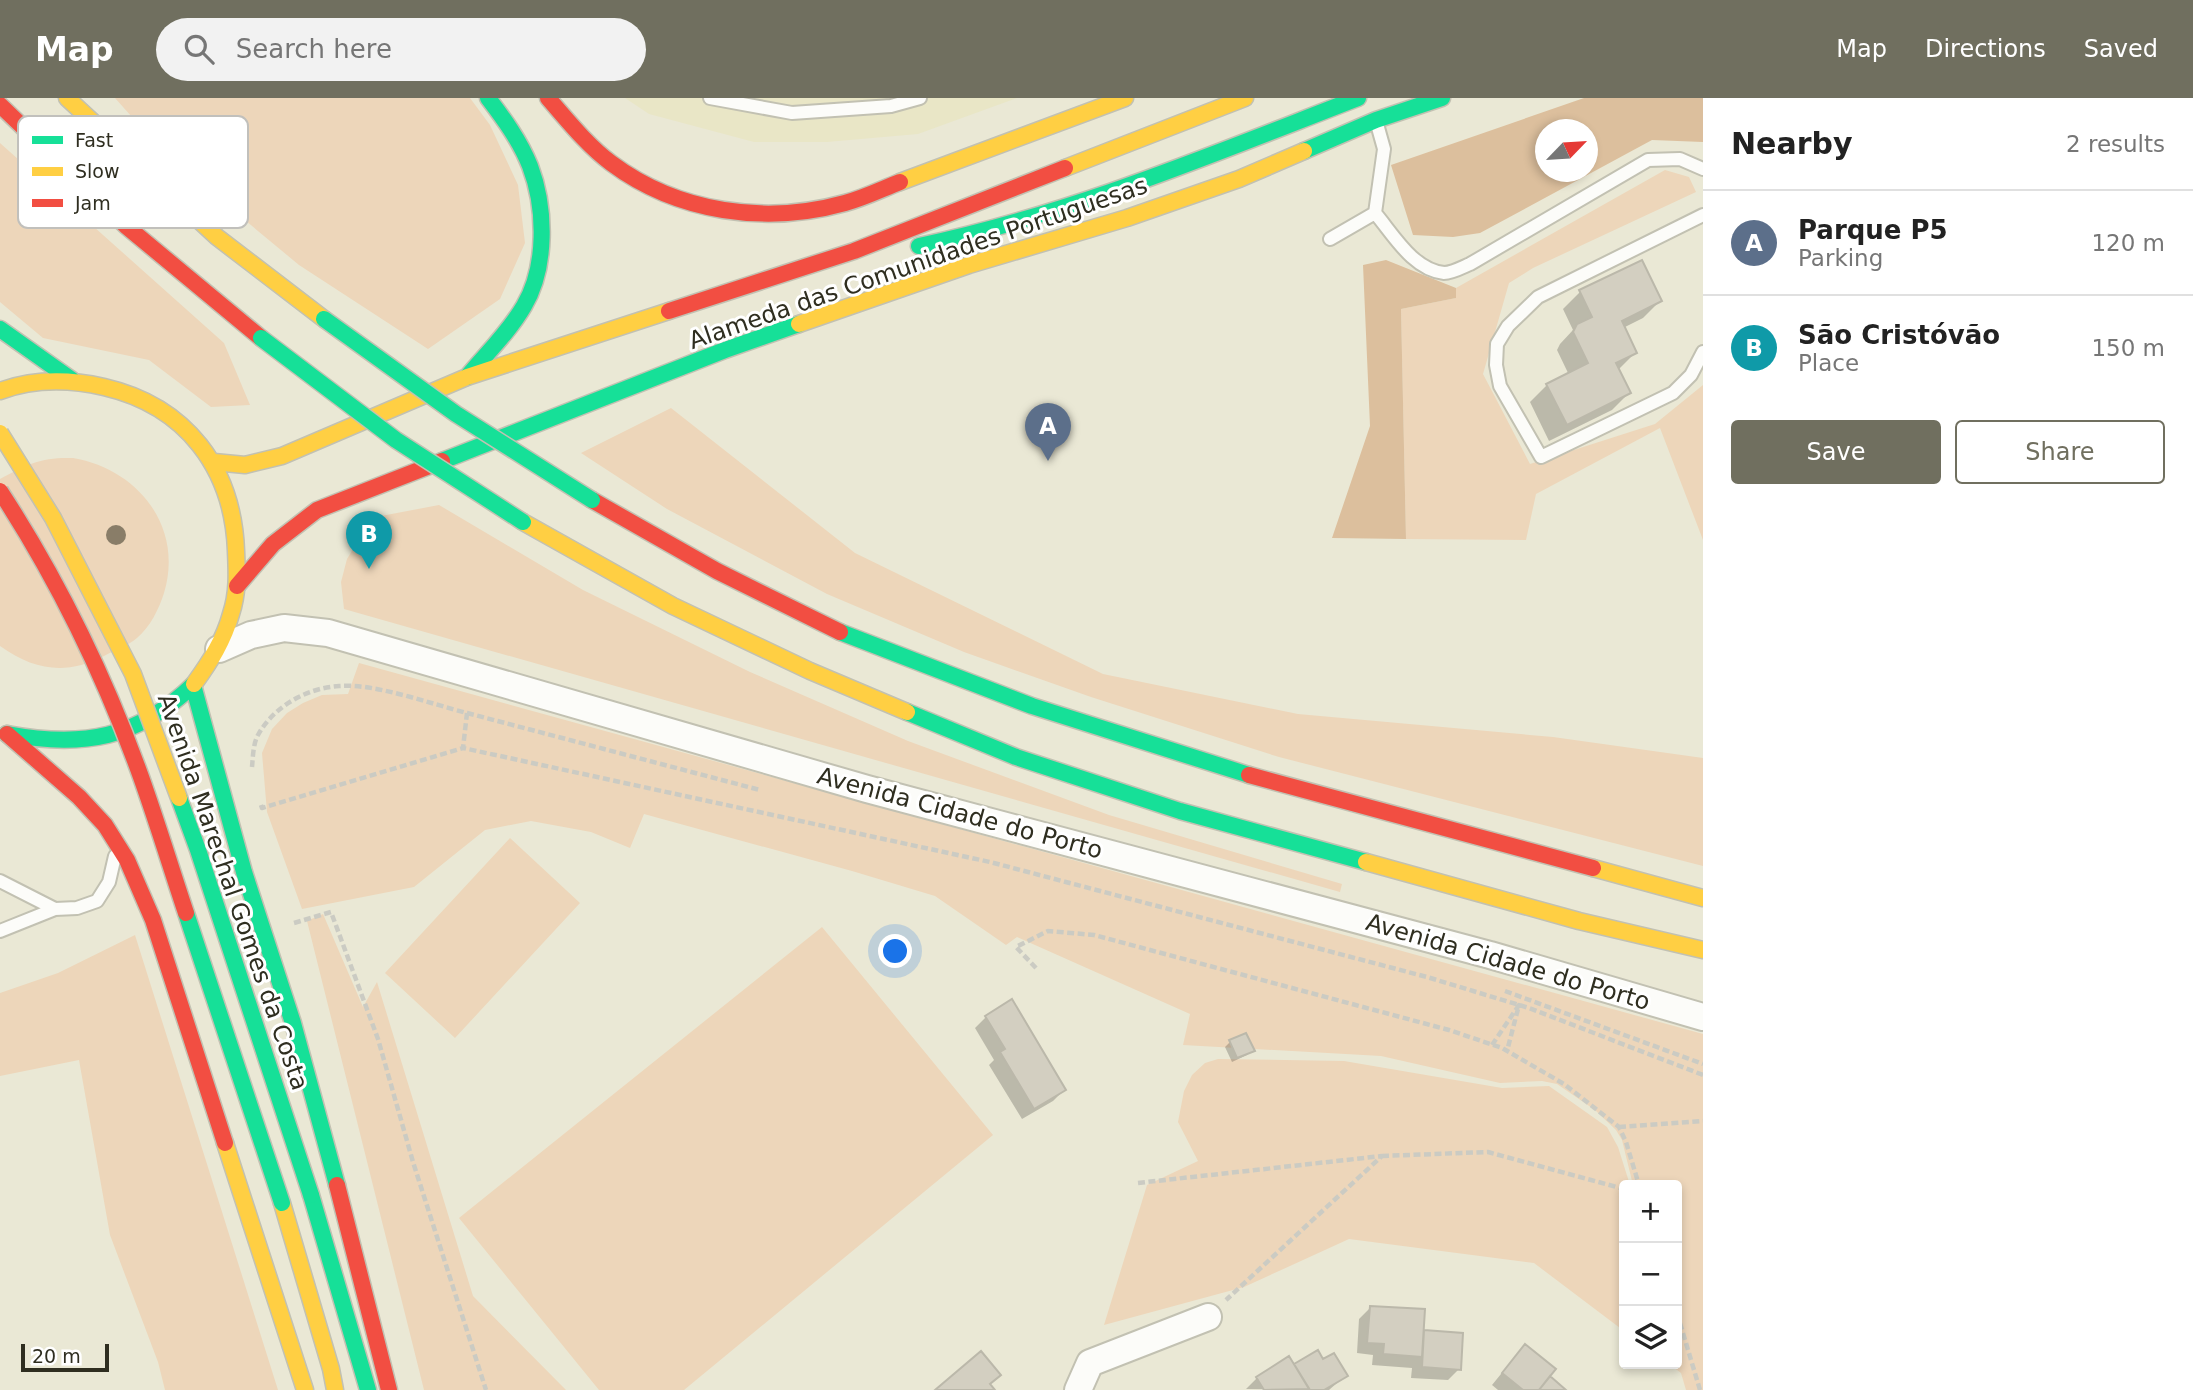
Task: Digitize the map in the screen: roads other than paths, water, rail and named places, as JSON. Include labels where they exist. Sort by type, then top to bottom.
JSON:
[{"type":"main road","points":[[467,377],[526,305],[538,267],[542,220],[531,168],[509,125],[488,98]]},
{"type":"main road","points":[[548,98],[593,146],[619,169],[657,191],[689,204],[730,213],[770,215],[845,203],[1125,98]]},
{"type":"main road","name":"Alameda das Comunidades Portuguesas","points":[[214,461],[245,465],[282,456],[467,377],[854,251],[1245,98]]},
{"type":"main road","points":[[854,251],[907,248],[939,242],[1105,195],[1358,98]]},
{"type":"main road","name":"Alameda das Comunidades Portuguesas","points":[[237,586],[264,552],[290,526],[317,510],[725,350],[969,265],[1127,218],[1239,179],[1376,120],[1442,98]]},
{"type":"main road","points":[[71,101],[87,116]]},
{"type":"main road","points":[[0,105],[18,122]]},
{"type":"main road","points":[[128,228],[261,338],[396,440],[523,522],[673,606],[785,659],[1016,757],[1180,811],[1578,921],[1703,950]]},
{"type":"main road","points":[[207,228],[324,319],[456,414],[592,500],[717,571],[828,627],[1032,706],[1209,764],[1703,898]]},
{"type":"main road","points":[[0,329],[72,380]]},
{"type":"main road","points":[[0,391],[12,386],[72,380],[131,394],[183,427],[214,461],[232,503],[237,586],[219,649],[193,685],[167,709],[136,726],[102,738],[67,743],[4,733]]},
{"type":"main road","name":"Avenida Marechal Gomes da Costa","points":[[0,433],[53,517],[134,674],[198,850],[311,1195],[368,1390]]},
{"type":"main road","name":"Avenida Marechal Gomes da Costa","points":[[0,491],[30,537],[66,606],[104,684],[127,742],[167,853],[282,1203],[335,1390]]},
{"type":"main road","points":[[193,685],[244,872],[293,1023],[376,1331],[389,1390]]},
{"type":"main road","points":[[4,733],[72,789],[93,810],[117,842],[153,920],[305,1390]]},
{"type":"main road","points":[[1578,921],[1639,951]]},
{"type":"street","name":"Avenida Cidade do Porto","points":[[219,649],[251,635],[284,628],[328,633],[867,789],[1490,955],[1703,1017]]},
{"type":"street","points":[[1078,1390],[1090,1363],[1208,1317]]},
{"type":"lane","points":[[710,98],[792,114],[891,106],[920,98]]},
{"type":"lane","points":[[1376,120],[1384,149],[1375,213],[1408,253],[1424,266],[1446,273],[1470,264],[1648,160],[1680,159],[1703,169]]},
{"type":"lane","points":[[1330,239],[1375,213]]},
{"type":"lane","points":[[1703,215],[1538,297],[1508,326],[1497,344],[1496,365],[1500,386],[1541,457],[1673,393],[1691,375],[1703,352]]},
{"type":"lane","points":[[0,932],[55,909],[77,908],[97,901],[109,882],[117,842]]},
{"type":"lane","points":[[0,881],[55,909]]},
{"type":"place","name":"Parque P5","points":[[1048,461]]},
{"type":"place","name":"São Cristóvão","points":[[369,569]]}]
